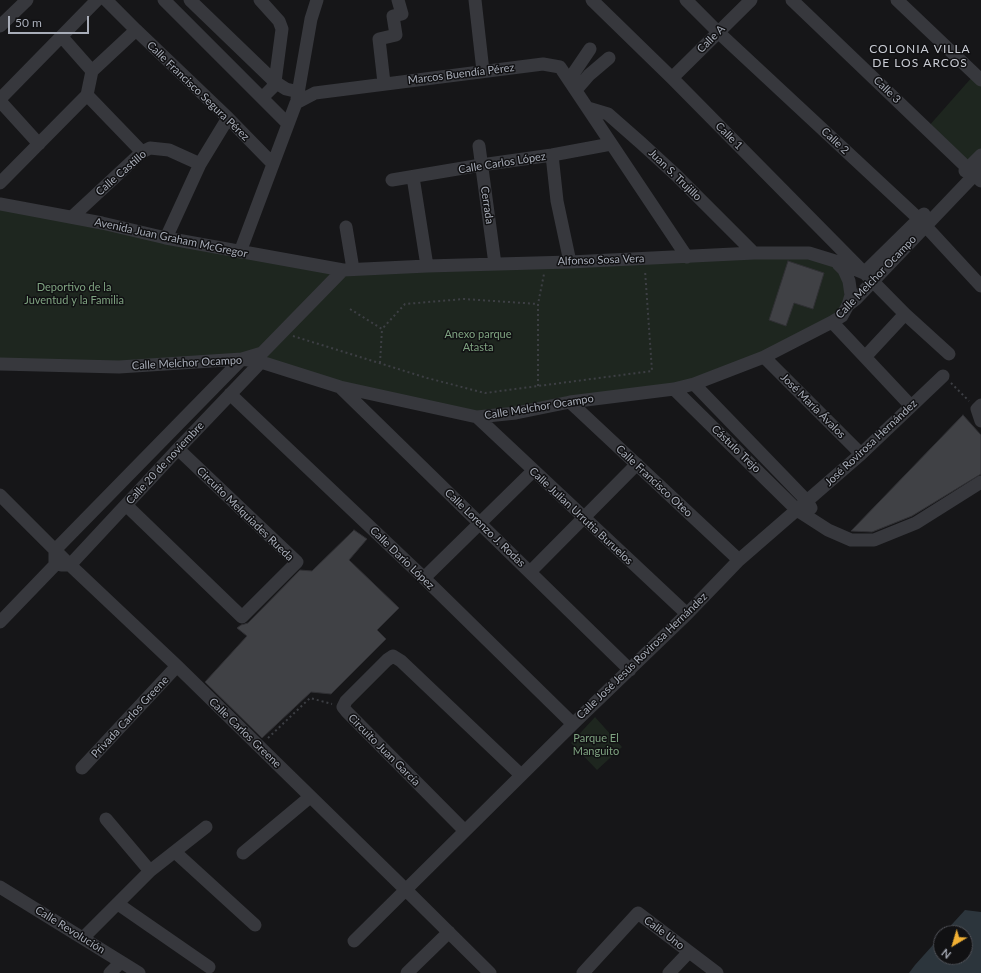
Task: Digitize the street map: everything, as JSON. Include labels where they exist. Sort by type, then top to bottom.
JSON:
[{"type":"street","points":[[0,26],[27,0]]},
{"type":"street","points":[[39,144],[0,100],[97,0]]},
{"type":"street","name":"Calle Francisco Segura Pérez","points":[[106,0],[228,118],[273,164]]},
{"type":"street","points":[[190,0],[275,82],[298,97]]},
{"type":"street","points":[[260,0],[279,21],[282,28],[275,82],[272,88],[262,98]]},
{"type":"street","points":[[240,252],[298,97],[310,19],[317,0]]},
{"type":"street","points":[[384,84],[379,39],[396,35],[393,16],[402,14],[398,0]]},
{"type":"street","points":[[475,0],[482,71]]},
{"type":"street","name":"Calle 1","points":[[592,0],[672,78],[864,275],[949,354]]},
{"type":"street","name":"Calle 2","points":[[686,0],[718,32],[922,222],[981,286]]},
{"type":"street","name":"Calle A","points":[[672,78],[751,0]]},
{"type":"street","name":"Calle 3","points":[[792,0],[976,173]]},
{"type":"street","points":[[897,0],[981,80]]},
{"type":"street","points":[[171,2],[288,124]]},
{"type":"street","points":[[0,183],[87,95],[92,71],[136,30]]},
{"type":"street","points":[[62,37],[92,71]]},
{"type":"street","points":[[572,85],[590,49]]},
{"type":"street","points":[[572,85],[589,75],[609,58]]},
{"type":"street","name":"Marcos Buendía Pérez","points":[[298,97],[314,93],[543,64],[560,67],[687,257]]},
{"type":"street","points":[[87,95],[142,152]]},
{"type":"street","name":"Juan S. Trujillo","points":[[588,108],[608,114],[641,142],[688,186],[754,253]]},
{"type":"street","points":[[166,238],[200,164],[228,118]]},
{"type":"street","name":"Calle Carlos López","points":[[392,180],[413,178],[611,144]]},
{"type":"street","name":"Cerrada","points":[[479,146],[495,264]]},
{"type":"street","name":"Calle Castillo","points":[[72,217],[142,152],[150,148],[169,150],[200,164]]},
{"type":"street","points":[[552,155],[557,201],[570,262]]},
{"type":"street","name":"Calle Melchor Ocampo","points":[[0,364],[119,367],[262,358],[340,386],[477,417],[516,413],[570,402],[674,389],[694,384],[764,357],[842,316],[864,275],[976,173],[981,156]]},
{"type":"street","points":[[413,178],[427,266]]},
{"type":"street","name":"Avenida Juan Graham McGregor","points":[[0,204],[72,217],[166,238],[348,270]]},
{"type":"street","points":[[262,358],[283,333],[348,270],[346,227]]},
{"type":"street","name":"Alfonso Sosa Vera","points":[[348,270],[570,262],[754,253],[810,253],[835,261],[864,275]]},
{"type":"street","points":[[835,261],[844,270],[849,280],[851,296],[848,305]]},
{"type":"street","points":[[865,357],[905,314]]},
{"type":"street","points":[[832,322],[911,406]]},
{"type":"street","name":"José María Ávalos","points":[[764,357],[861,454]]},
{"type":"street","name":"Calle 20 de noviembre","points":[[70,565],[262,358]]},
{"type":"street","name":"Calle 20 de noviembre","points":[[55,550],[242,359]]},
{"type":"street","name":"José Rovirosa Hernández","points":[[802,506],[861,454],[943,376]]},
{"type":"street","name":"Cástulo Trejo","points":[[694,384],[802,506]]},
{"type":"street","name":"Calle Lorenzo J. Rodas","points":[[340,386],[630,670]]},
{"type":"street","name":"Cástulo Trejo","points":[[674,389],[802,506]]},
{"type":"street","name":"Calle Darío López","points":[[230,394],[424,578],[573,724]]},
{"type":"street","name":"Calle Francisco Oteo","points":[[570,402],[739,560]]},
{"type":"street","name":"Calle Julian Urrutia Buruelos","points":[[477,417],[687,614]]},
{"type":"street","name":"Circuito Melquiades Rueda","points":[[126,505],[242,617],[297,562],[178,449]]},
{"type":"street","points":[[530,572],[637,464]]},
{"type":"street","points":[[424,578],[533,471]]},
{"type":"street","points":[[802,506],[828,530],[851,540],[874,540],[916,524],[981,482]]},
{"type":"street","name":"Calle Carlos Greene","points":[[0,495],[70,565],[177,666],[490,973]]},
{"type":"street","name":"Calle José Jesús Rovirosa Hernández","points":[[354,941],[521,775],[687,614],[739,560],[802,506]]},
{"type":"street","points":[[0,622],[55,565],[55,550]]},
{"type":"street","points":[[55,565],[70,565]]},
{"type":"street","name":"Circuito Juan García","points":[[465,831],[343,707],[346,701],[387,660],[393,656],[401,661],[521,775]]},
{"type":"street","name":"Privada Carlos Greene","points":[[82,768],[177,666]]},
{"type":"street","points":[[243,853],[310,797]]},
{"type":"street","points":[[106,819],[150,871]]},
{"type":"street","points":[[83,938],[150,871],[206,827]]},
{"type":"street","points":[[175,852],[255,925]]},
{"type":"street","name":"Calle Revolución","points":[[0,887],[140,973]]},
{"type":"street","points":[[118,904],[209,967]]},
{"type":"street","name":"Calle Uno","points":[[582,973],[638,913],[717,973]]},
{"type":"street","points":[[407,973],[449,932]]},
{"type":"street","points":[[669,973],[690,952]]},
{"type":"street","points":[[110,973],[121,962]]},
{"type":"path","points":[[538,386],[538,304],[546,263]]},
{"type":"path","points":[[283,333],[427,378],[485,394],[652,371],[645,270]]},
{"type":"path","points":[[380,363],[382,329],[405,304],[464,299],[538,304]]},
{"type":"path","points":[[350,309],[382,329]]},
{"type":"path","points":[[943,376],[980,412]]},
{"type":"path","points":[[259,747],[310,698],[343,707]]},
{"type":"green space","points":[[973,76],[981,83],[981,153],[969,166],[928,127]]},
{"type":"green space","name":"Anexo parque Atasta","points":[[0,204],[343,270],[809,253],[847,275],[842,316],[694,384],[477,417],[242,359],[0,364]]},
{"type":"green space","name":"Parque El Manguito","points":[[595,717],[622,747],[597,770],[571,743]]},
{"type":"shaded area","points":[[965,910],[981,912],[981,973],[909,973],[933,945],[933,965],[973,965],[973,925],[951,925]]},
{"type":"building","points":[[788,261],[824,273],[813,309],[794,303],[786,326],[769,320]]},
{"type":"building","points":[[963,415],[981,435],[981,474],[912,516],[872,532],[851,531]]},
{"type":"building","points":[[354,530],[367,539],[349,560],[399,608],[377,630],[386,639],[331,694],[311,692],[262,738],[205,682],[247,636],[237,628],[248,623],[300,570],[312,571]]},
{"type":"district","name":"COLONIA VILLA DE LOS ARCOS","points":[[920,56]]},
{"type":"park label","name":"Deportivo de la Juventud y la Familia","points":[[74,293]]}]
